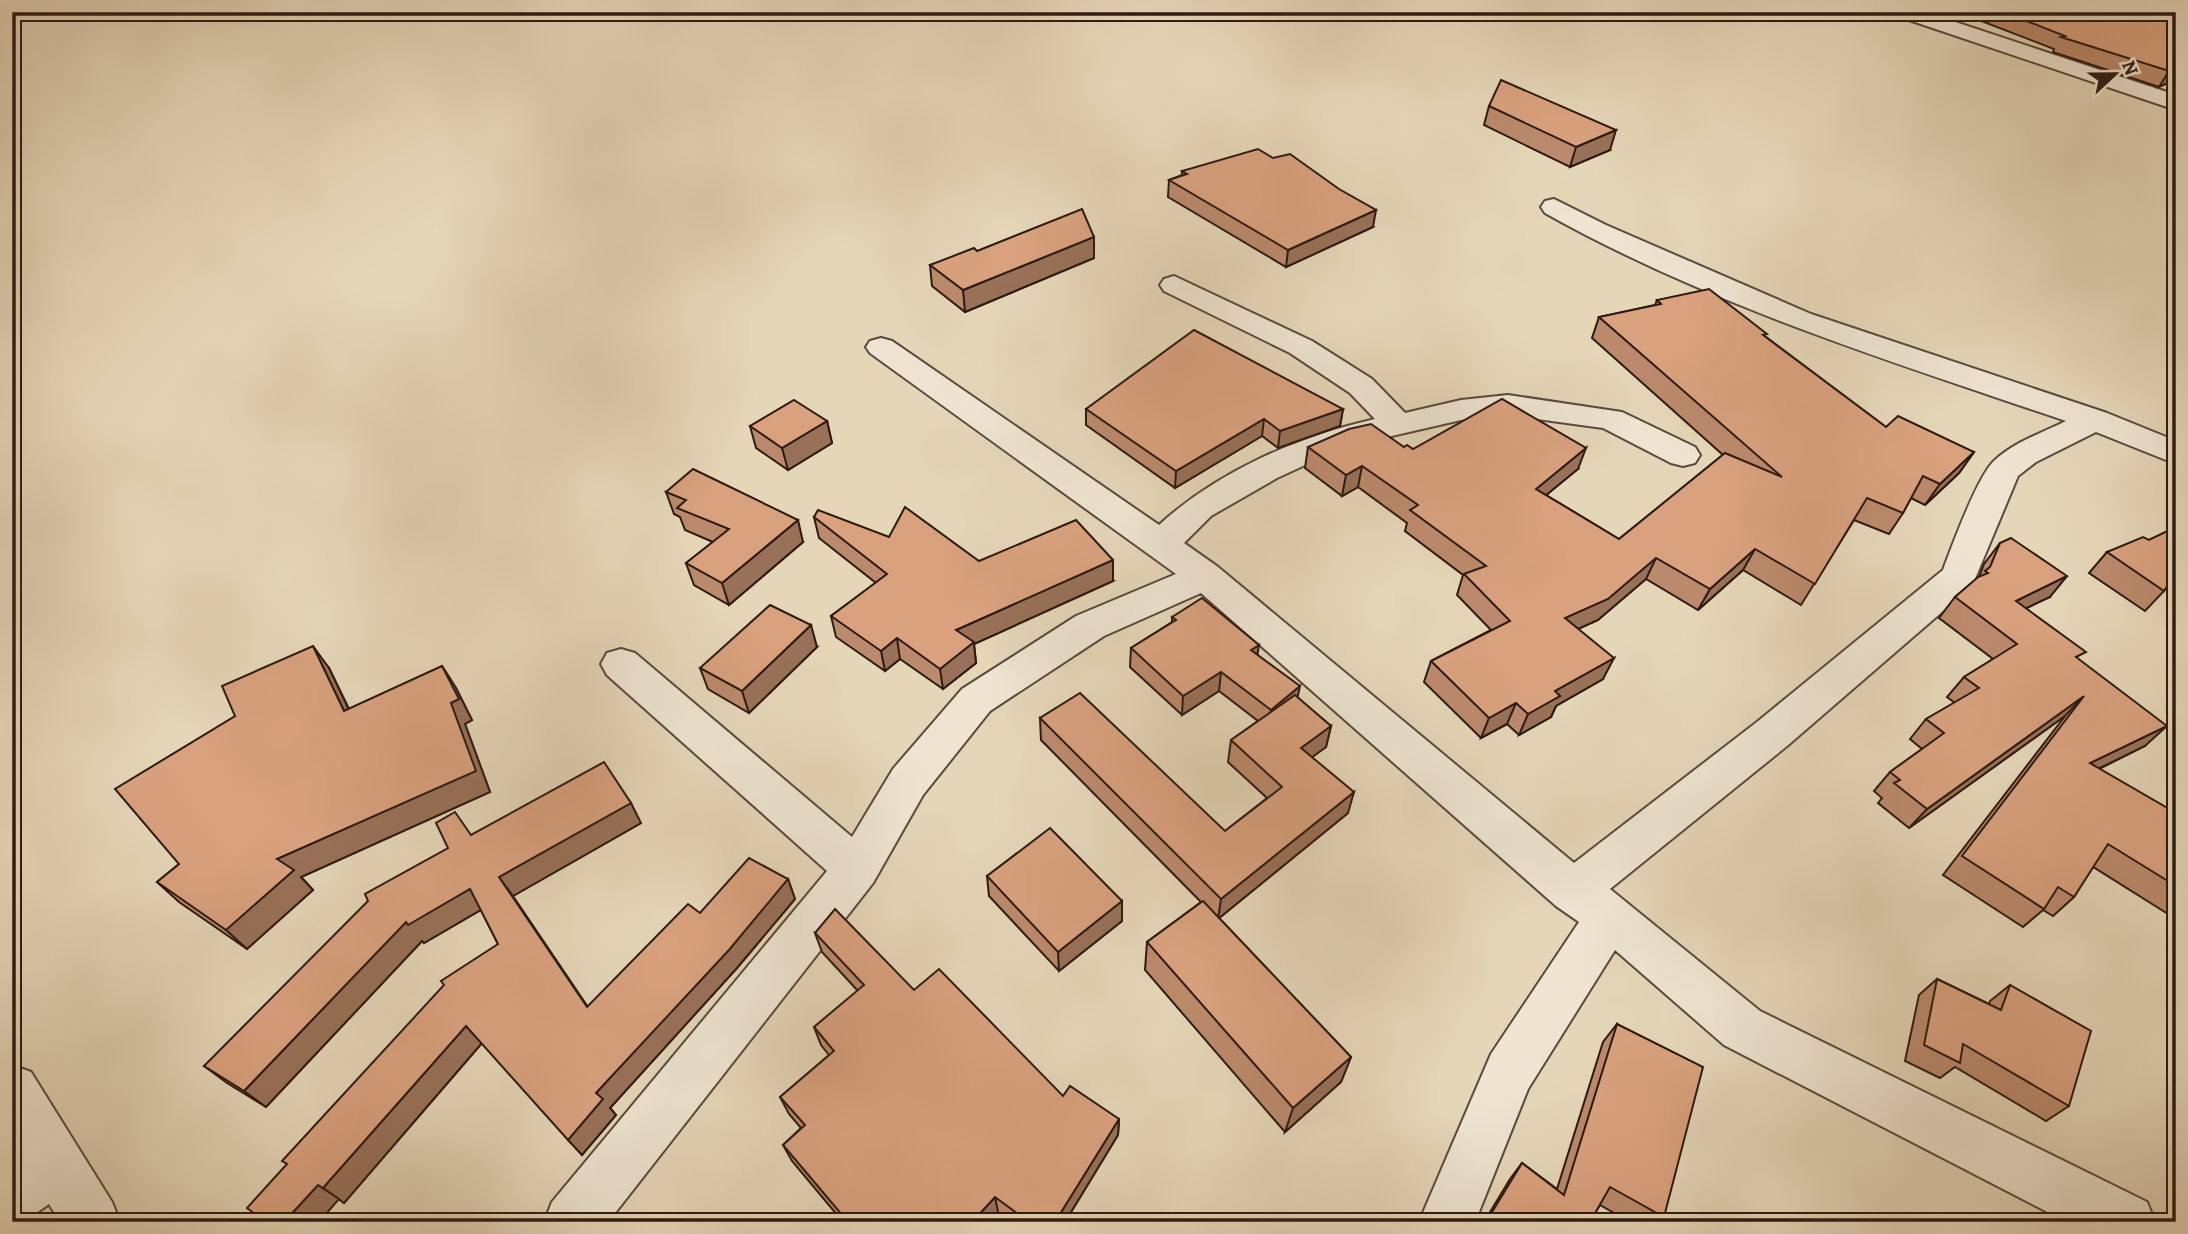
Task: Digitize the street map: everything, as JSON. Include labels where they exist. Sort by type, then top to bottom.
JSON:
[{"type":"street","points":[[1916,16],[2176,103]]},
{"type":"street","points":[[1554,208],[1597,231],[1801,320],[2095,420],[2176,453]]},
{"type":"street","points":[[1174,285],[1301,346],[1361,386],[1398,425]]},
{"type":"street","points":[[881,347],[1205,576],[1742,1028],[2127,1222]]},
{"type":"street","points":[[1161,544],[1199,508],[1265,470],[1334,439],[1461,410],[1508,405],[1611,419],[1683,455]]},
{"type":"street","points":[[1447,1222],[1509,1072],[1592,903],[1772,734],[1959,577],[2004,470],[2024,454],[2095,420]]},
{"type":"street","points":[[572,1222],[857,869],[908,782],[976,700],[1090,626],[1205,576]]},
{"type":"street","points":[[621,664],[857,869]]},
{"type":"street","points":[[12,1091],[92,1222]]},
{"type":"street","points":[[12,1196],[56,1167]]},
{"type":"building","points":[[2004,12],[2176,12],[2176,68],[2169,71],[2061,37],[2065,36]]},
{"type":"building","points":[[1501,80],[1616,130],[1576,147],[1489,106]]},
{"type":"building","points":[[1258,149],[1273,158],[1290,154],[1339,189],[1376,210],[1288,250],[1169,180],[1187,174],[1182,171]]},
{"type":"building","points":[[1082,209],[1094,237],[963,290],[930,265],[974,248],[977,251]]},
{"type":"building","points":[[1709,289],[1767,334],[1763,335],[1886,427],[1898,416],[1974,452],[1940,484],[1923,476],[1903,513],[1867,498],[1815,584],[1755,549],[1710,589],[1656,558],[1608,599],[1565,618],[1614,658],[1555,691],[1560,696],[1528,714],[1516,703],[1489,718],[1431,661],[1510,621],[1464,574],[1486,566],[1410,510],[1418,505],[1362,466],[1346,475],[1308,447],[1349,429],[1371,424],[1404,447],[1407,445],[1413,449],[1502,399],[1586,448],[1536,489],[1619,539],[1725,453],[1782,477],[1599,317],[1661,304],[1657,300]]},
{"type":"building","points":[[1194,330],[1343,409],[1280,431],[1264,419],[1176,471],[1086,409]]},
{"type":"building","points":[[794,400],[827,421],[782,448],[750,426]]},
{"type":"building","points":[[693,469],[798,520],[722,583],[686,563],[729,529],[677,508],[686,500],[666,492]]},
{"type":"building","points":[[905,507],[979,561],[1076,520],[1113,560],[956,630],[974,642],[940,669],[897,638],[881,651],[831,616],[887,574],[814,517],[818,510],[889,537]]},
{"type":"building","points":[[2176,527],[2176,572],[2164,591],[2107,552],[2143,537],[2149,540]]},
{"type":"building","points":[[2011,538],[2067,576],[2016,601],[2086,652],[2076,657],[2167,726],[2090,763],[2176,813],[2176,886],[2108,844],[2074,897],[2058,887],[2044,909],[1962,856],[2084,696],[1927,809],[1894,783],[1900,780],[1890,772],[1944,733],[1926,719],[1979,688],[1964,677],[2017,644],[1955,597],[1978,577],[1988,573],[1985,571],[1990,567],[2000,543]]},
{"type":"building","points":[[1202,598],[1259,645],[1251,650],[1300,686],[1271,710],[1221,672],[1183,696],[1131,648],[1176,620],[1172,617]]},
{"type":"building","points":[[770,605],[811,625],[742,691],[700,668]]},
{"type":"building","points":[[313,646],[344,711],[442,666],[459,699],[451,703],[476,771],[277,859],[294,870],[226,930],[157,882],[179,864],[115,789],[235,716],[222,686]]},
{"type":"building","points":[[1080,693],[1225,831],[1282,787],[1231,740],[1295,695],[1331,726],[1301,748],[1354,792],[1221,899],[1040,718]]},
{"type":"building","points":[[604,762],[631,803],[499,877],[587,1007],[688,904],[700,913],[749,858],[788,879],[729,950],[596,1093],[603,1099],[568,1140],[466,1026],[323,1188],[318,1185],[284,1222],[266,1222],[247,1208],[287,1164],[282,1161],[444,985],[441,981],[498,944],[470,889],[408,925],[406,922],[244,1091],[204,1066],[368,901],[365,894],[448,848],[436,823],[455,812],[471,835]]},
{"type":"building","points":[[1050,828],[1122,901],[1058,952],[987,876]]},
{"type":"building","points":[[1203,901],[1351,1057],[1293,1108],[1147,942]]},
{"type":"building","points":[[835,909],[914,990],[939,969],[1063,1096],[1070,1086],[1119,1119],[1055,1222],[1029,1222],[995,1197],[972,1222],[848,1222],[783,1145],[805,1125],[780,1097],[834,1051],[814,1027],[864,985],[815,933]]},
{"type":"building","points":[[1937,979],[2001,1010],[2010,985],[2091,1031],[2069,1106],[1963,1044],[1960,1063],[1924,1045]]},
{"type":"building","points":[[1617,1024],[1703,1067],[1664,1217],[1610,1187],[1590,1222],[1486,1222],[1522,1163],[1564,1195]]}]
